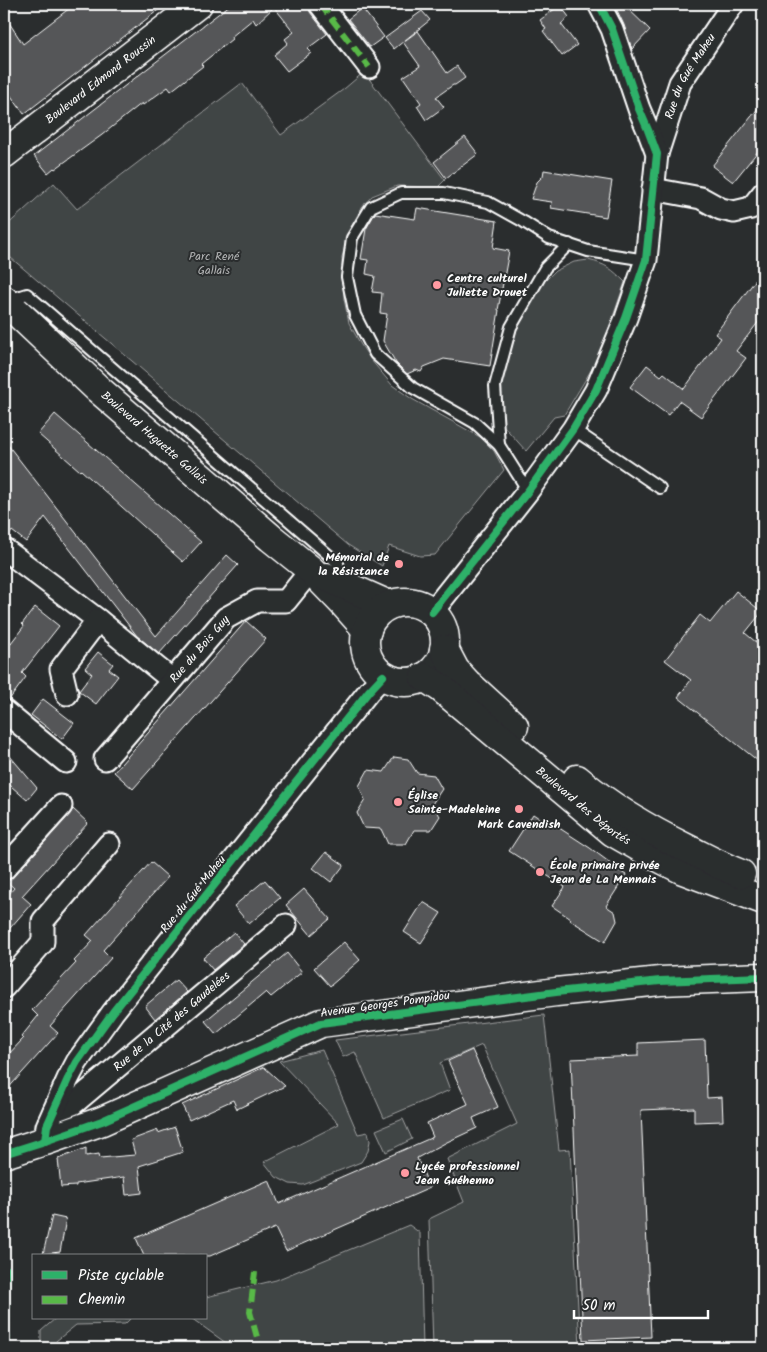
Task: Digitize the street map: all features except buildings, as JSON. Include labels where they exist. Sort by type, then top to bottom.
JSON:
[{"type":"street","name":"Boulevard Edmond Roussin","points":[[4,154],[198,4]]},
{"type":"street","points":[[320,4],[368,67]]},
{"type":"street","points":[[599,4],[612,30],[639,109],[657,154]]},
{"type":"street","name":"Rue du Gué Maheu","points":[[432,612],[528,490],[573,429],[596,390],[626,318],[646,260],[657,154],[680,83],[732,4]]},
{"type":"street","points":[[653,189],[701,198],[721,209],[734,212],[751,208],[763,193]]},
{"type":"street","name":"Boulevard Huguette Gallais","points":[[4,300],[98,389],[310,570],[342,602],[366,630]]},
{"type":"street","points":[[4,549],[98,620],[172,680]]},
{"type":"street","name":"Boulevard Huguette Gallais","points":[[310,570],[389,605]]},
{"type":"street","name":"Rue du Bois Guy","points":[[105,759],[226,618],[257,601],[286,601],[310,570]]},
{"type":"street","points":[[404,601],[419,604],[432,612],[439,620],[445,639],[440,660],[433,670],[424,677],[411,681],[396,681],[384,676],[374,667],[367,656],[365,643],[366,630],[375,615],[389,605],[404,601]]},
{"type":"street","points":[[67,694],[61,669],[98,620]]},
{"type":"street","name":"Boulevard des Déportés","points":[[444,649],[455,670],[467,683],[588,789],[640,824],[669,840],[721,866],[763,882]]},
{"type":"street","name":"Rue du Gué Maheu","points":[[45,1141],[47,1126],[68,1079],[77,1062],[113,1012],[369,691],[384,676]]},
{"type":"street","name":"Boulevard des Déportés","points":[[424,677],[441,688],[613,832],[683,870],[763,900]]},
{"type":"street","points":[[4,712],[66,762]]},
{"type":"street","points":[[4,869],[61,806]]},
{"type":"street","points":[[4,987],[43,942],[43,921],[109,844]]},
{"type":"street","name":"Rue de la Cité des Gaudelées","points":[[54,1111],[72,1104],[286,925]]},
{"type":"street","name":"Avenue Georges Pompidou","points":[[4,1154],[102,1121],[321,1024],[584,989],[660,981],[763,977]]},
{"type":"lane","points":[[528,490],[499,445],[475,423],[413,388],[375,354],[355,315],[347,277],[352,238],[371,207],[401,193],[444,193],[488,202],[549,238],[588,251],[646,260]]},
{"type":"lane","points":[[499,445],[496,386],[511,327],[545,268],[569,244]]},
{"type":"lane","points":[[4,300],[27,294],[338,563],[343,585]]},
{"type":"lane","points":[[573,429],[660,488]]},
{"type":"green space","name":"Parc René Gallais","points":[[364,72],[445,180],[438,187],[397,186],[372,196],[362,207],[349,231],[342,257],[344,299],[349,323],[371,360],[392,385],[412,399],[480,437],[494,451],[504,470],[435,555],[420,556],[389,546],[382,566],[348,545],[4,252],[4,228],[54,183],[77,209],[242,83],[281,135]]},
{"type":"green space","points":[[588,260],[600,263],[625,282],[599,357],[564,415],[554,417],[526,451],[501,423],[502,379],[517,329],[535,291],[555,271],[574,262]]},
{"type":"green space","points":[[544,1015],[559,1150],[570,1149],[580,1348],[433,1348],[429,1219],[464,1202],[447,1159],[517,1124],[482,1045],[440,1063],[450,1090],[384,1118],[355,1052],[343,1057],[335,1040]]},
{"type":"green space","points":[[322,1050],[358,1134],[368,1132],[370,1141],[368,1151],[361,1162],[303,1185],[290,1184],[276,1177],[264,1162],[339,1124],[279,1061]]},
{"type":"green space","points":[[403,1119],[412,1139],[386,1152],[376,1130]]},
{"type":"green space","points":[[409,1225],[420,1233],[423,1348],[233,1348],[194,1320],[208,1320],[208,1297],[276,1280]]},
{"type":"green space","points":[[54,1320],[129,1320],[125,1324],[76,1325],[56,1341],[56,1348],[41,1348],[41,1331]]},
{"type":"marked path","points":[[320,4],[369,67]]},
{"type":"marked path","points":[[255,1272],[250,1312],[260,1348]]},
{"type":"cycle path","points":[[432,612],[528,491],[573,429],[596,390],[626,318],[646,260],[657,154],[639,109],[612,29],[599,4]]},
{"type":"cycle path","points":[[45,1141],[47,1126],[68,1079],[77,1062],[113,1012],[369,691],[383,676]]},
{"type":"cycle path","points":[[4,1154],[102,1121],[321,1023],[556,992],[660,981],[763,977]]},
{"type":"cycle path","points":[[4,1268],[6,1269],[6,1348]]},
{"type":"place","name":"Centre culturel Juliette Drouet","points":[[437,285]]},
{"type":"place","name":"Mémorial de la Résistance","points":[[399,564]]},
{"type":"place","name":"Église Sainte-Madeleine","points":[[398,802]]},
{"type":"place","name":"Mark Cavendish","points":[[519,809]]},
{"type":"place","name":"École primaire privée Jean de La Mennais","points":[[540,872]]},
{"type":"place","name":"Lycée professionnel Jean Guéhenno","points":[[405,1173]]}]
